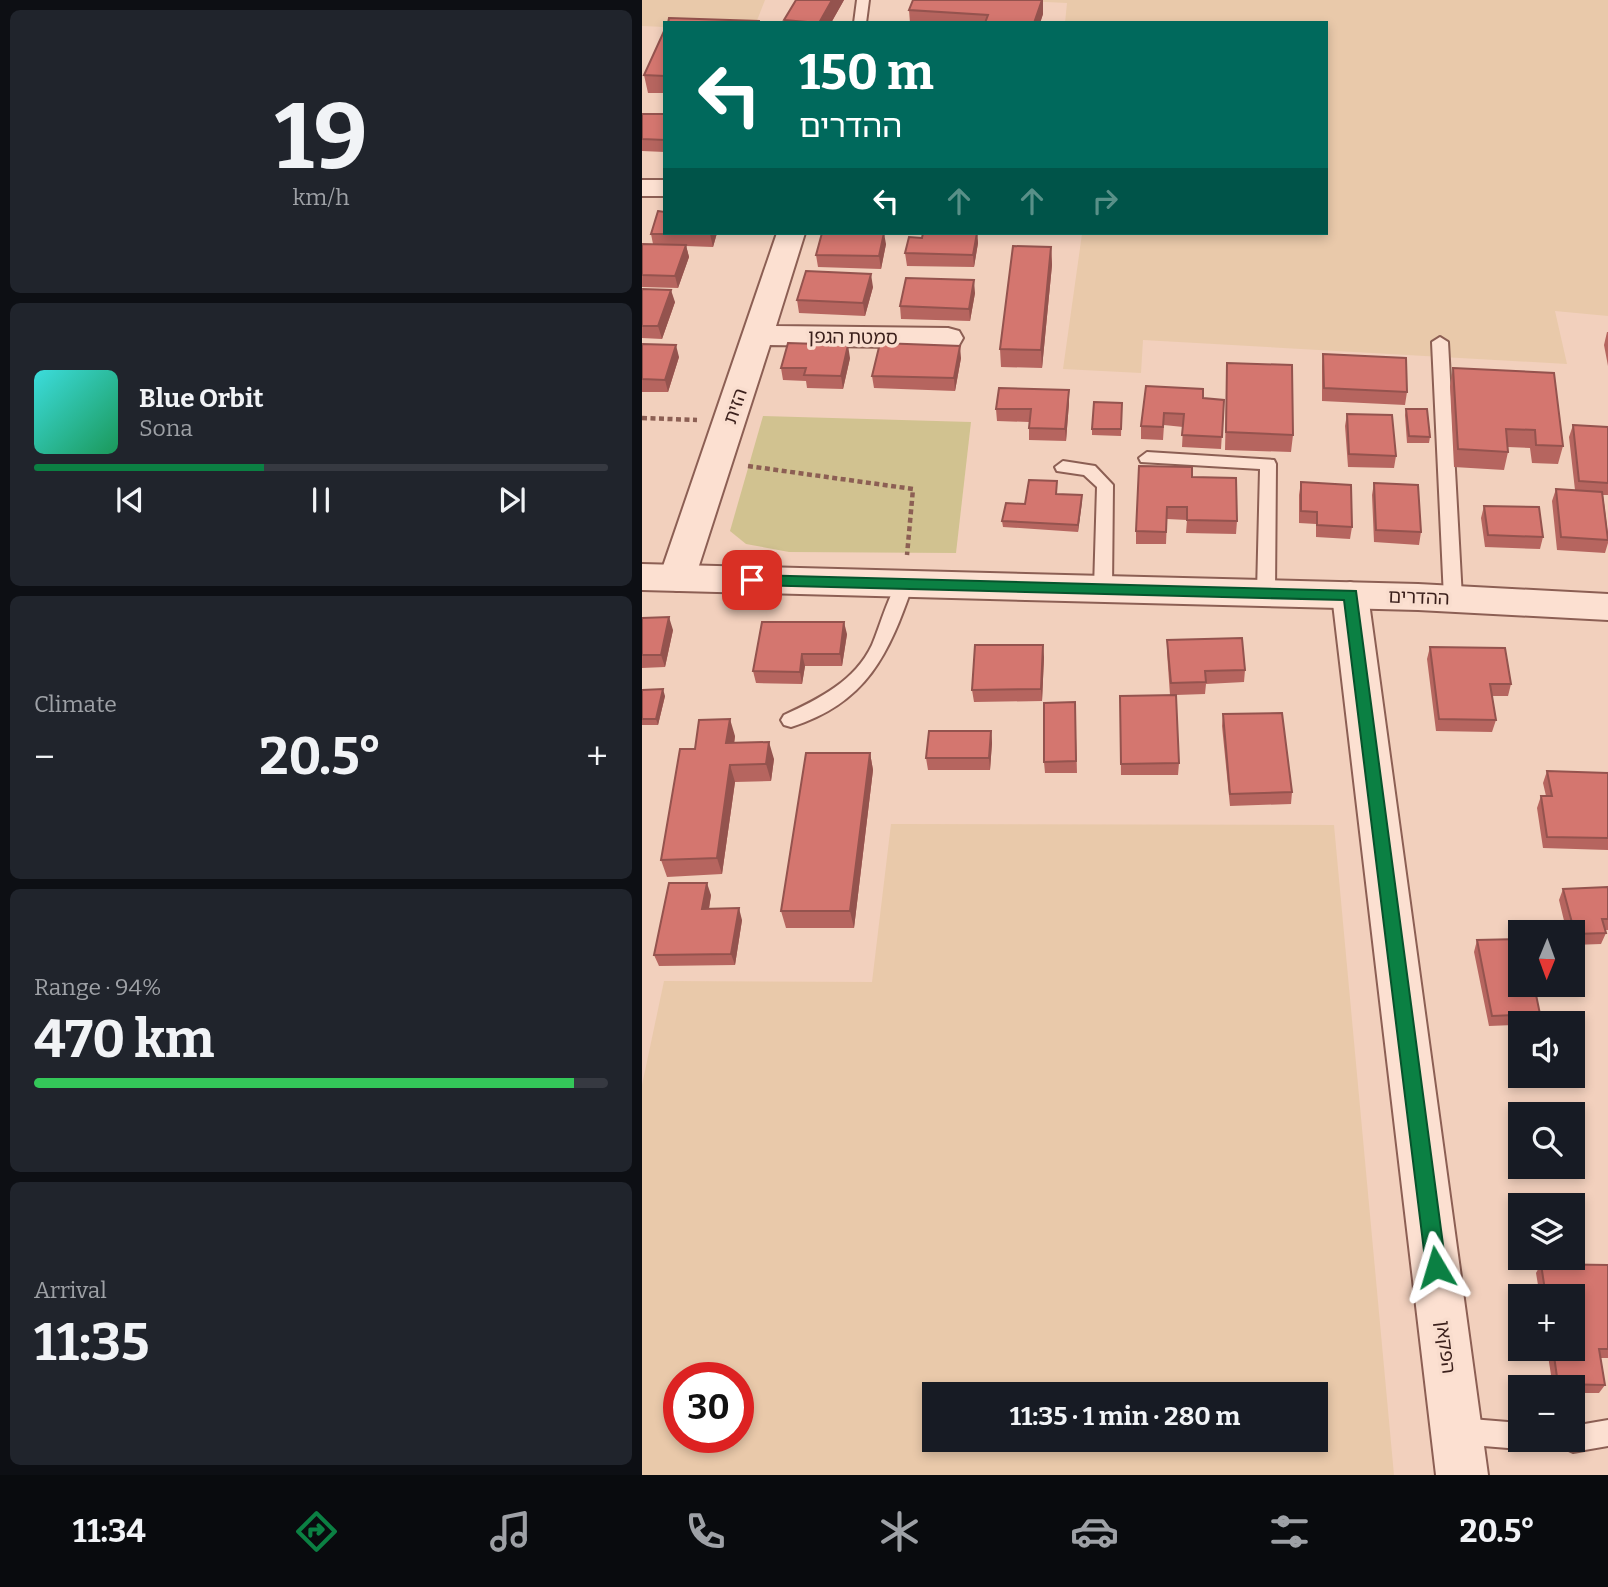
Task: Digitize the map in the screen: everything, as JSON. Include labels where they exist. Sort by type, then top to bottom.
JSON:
[{"type":"street","points":[[642,188],[663,188]]},
{"type":"street","name":"הזית","points":[[659,578],[716,462],[790,235]]},
{"type":"street","name":"סמטת הגפן","points":[[759,335],[948,338]]},
{"type":"street","name":"ההדרים","points":[[659,578],[1453,598],[1608,607]]},
{"type":"street","name":"הפקאן","points":[[1350,595],[1462,1475]]},
{"type":"lane","points":[[860,21],[864,0]]},
{"type":"lane","points":[[1440,342],[1453,598]]},
{"type":"lane","points":[[1147,458],[1268,464],[1266,593]]},
{"type":"lane","points":[[1063,467],[1089,470],[1105,485],[1103,589]]},
{"type":"lane","points":[[791,720],[826,705],[854,686],[874,661],[888,634],[904,584]]},
{"type":"lane","points":[[1457,1431],[1508,1435]]},
{"type":"lane","points":[[1585,1437],[1608,1433]]},
{"type":"path","points":[[642,418],[730,421]]},
{"type":"path","points":[[716,462],[913,489],[904,584]]},
{"type":"shaded area","points":[[642,0],[765,0],[757,21],[663,21],[663,27],[642,26]]},
{"type":"shaded area","points":[[1005,0],[1608,0],[1608,316],[1555,311],[1567,364],[1143,340],[1141,373],[1063,369],[1082,235],[1328,235],[1328,21],[1065,21],[1067,3]]},
{"type":"shaded area","points":[[763,416],[971,422],[956,553],[789,552],[746,544],[730,531]]},
{"type":"shaded area","points":[[891,824],[1334,825],[1394,1475],[642,1475],[642,1085],[664,981],[872,982]]},
{"type":"building","points":[[796,0],[832,0],[820,21],[784,20]]},
{"type":"building","points":[[913,0],[1042,0],[1035,21],[986,21],[988,15],[909,10]]},
{"type":"building","points":[[669,18],[759,21],[668,21]]},
{"type":"building","points":[[663,33],[663,76],[644,75]]},
{"type":"building","points":[[642,114],[663,114],[663,140],[642,139]]},
{"type":"building","points":[[658,211],[663,212],[663,234],[651,234]]},
{"type":"building","points":[[821,235],[884,235],[879,256],[816,255]]},
{"type":"building","points":[[923,235],[977,235],[973,255],[905,253],[909,237],[922,238]]},
{"type":"building","points":[[642,244],[686,245],[675,276],[642,275]]},
{"type":"building","points":[[1013,246],[1051,247],[1041,350],[1000,349]]},
{"type":"building","points":[[806,271],[871,274],[863,303],[797,300]]},
{"type":"building","points":[[906,278],[974,280],[969,309],[900,306]]},
{"type":"building","points":[[642,289],[671,290],[658,326],[642,326]]},
{"type":"building","points":[[788,343],[848,345],[841,376],[804,375],[806,368],[781,368]]},
{"type":"building","points":[[880,343],[960,346],[954,378],[872,376]]},
{"type":"building","points":[[642,344],[676,345],[665,380],[642,379]]},
{"type":"building","points":[[1323,354],[1406,358],[1407,392],[1324,388]]},
{"type":"building","points":[[1227,363],[1292,365],[1293,435],[1226,432]]},
{"type":"building","points":[[1453,368],[1554,373],[1563,446],[1536,445],[1535,430],[1506,429],[1508,452],[1458,449]]},
{"type":"building","points":[[1146,386],[1203,389],[1203,398],[1224,400],[1222,437],[1182,435],[1184,414],[1164,413],[1163,427],[1141,426]]},
{"type":"building","points":[[999,388],[1069,390],[1065,429],[1029,428],[1031,409],[996,409]]},
{"type":"building","points":[[1094,402],[1122,403],[1121,429],[1092,429]]},
{"type":"building","points":[[1406,409],[1427,409],[1430,437],[1409,436]]},
{"type":"building","points":[[1347,414],[1392,415],[1396,456],[1349,454]]},
{"type":"building","points":[[1573,425],[1608,427],[1608,483],[1579,481]]},
{"type":"building","points":[[1139,466],[1192,467],[1192,477],[1236,478],[1237,521],[1187,520],[1187,507],[1167,507],[1166,532],[1136,531]]},
{"type":"building","points":[[1029,480],[1057,481],[1056,494],[1082,495],[1078,525],[1002,521],[1006,503],[1025,504]]},
{"type":"building","points":[[1301,482],[1351,485],[1352,527],[1317,525],[1317,512],[1301,511]]},
{"type":"building","points":[[1374,483],[1418,485],[1421,532],[1376,530]]},
{"type":"building","points":[[1556,489],[1602,492],[1608,540],[1561,537]]},
{"type":"building","points":[[1484,506],[1539,507],[1543,537],[1488,535]]},
{"type":"building","points":[[669,617],[661,655],[642,655],[642,618]]},
{"type":"building","points":[[762,622],[844,622],[840,654],[802,654],[800,672],[753,671]]},
{"type":"building","points":[[1242,638],[1245,670],[1205,671],[1206,682],[1171,683],[1167,640]]},
{"type":"building","points":[[975,645],[1043,645],[1041,689],[972,690]]},
{"type":"building","points":[[1430,647],[1505,648],[1511,684],[1490,684],[1496,720],[1439,719]]},
{"type":"building","points":[[663,689],[656,719],[642,719],[642,690]]},
{"type":"building","points":[[1176,695],[1179,763],[1121,764],[1120,696]]},
{"type":"building","points":[[1075,702],[1076,761],[1044,762],[1044,703]]},
{"type":"building","points":[[1282,713],[1292,792],[1230,794],[1223,714]]},
{"type":"building","points":[[730,719],[726,743],[769,742],[766,764],[730,765],[717,858],[661,860],[680,749],[695,749],[699,720]]},
{"type":"building","points":[[929,731],[991,731],[989,758],[926,758]]},
{"type":"building","points":[[806,753],[870,753],[850,911],[781,911]]},
{"type":"building","points":[[1547,771],[1608,773],[1608,838],[1547,837],[1541,796],[1552,796]]},
{"type":"building","points":[[669,883],[707,883],[702,909],[739,908],[731,954],[654,955]]},
{"type":"building","points":[[1608,887],[1608,919],[1602,919],[1606,933],[1585,934],[1585,920],[1571,920],[1563,889]]},
{"type":"building","points":[[1508,939],[1508,998],[1537,998],[1539,1011],[1508,1011],[1508,1015],[1492,1016],[1477,940]]},
{"type":"building","points":[[1585,1265],[1608,1265],[1608,1349],[1599,1349],[1605,1385],[1585,1385],[1585,1375],[1557,1375],[1555,1361],[1585,1361],[1585,1284],[1544,1284],[1542,1270],[1585,1270]]},
{"type":"route","points":[[752,580],[1350,595],[1436,1267]]}]
